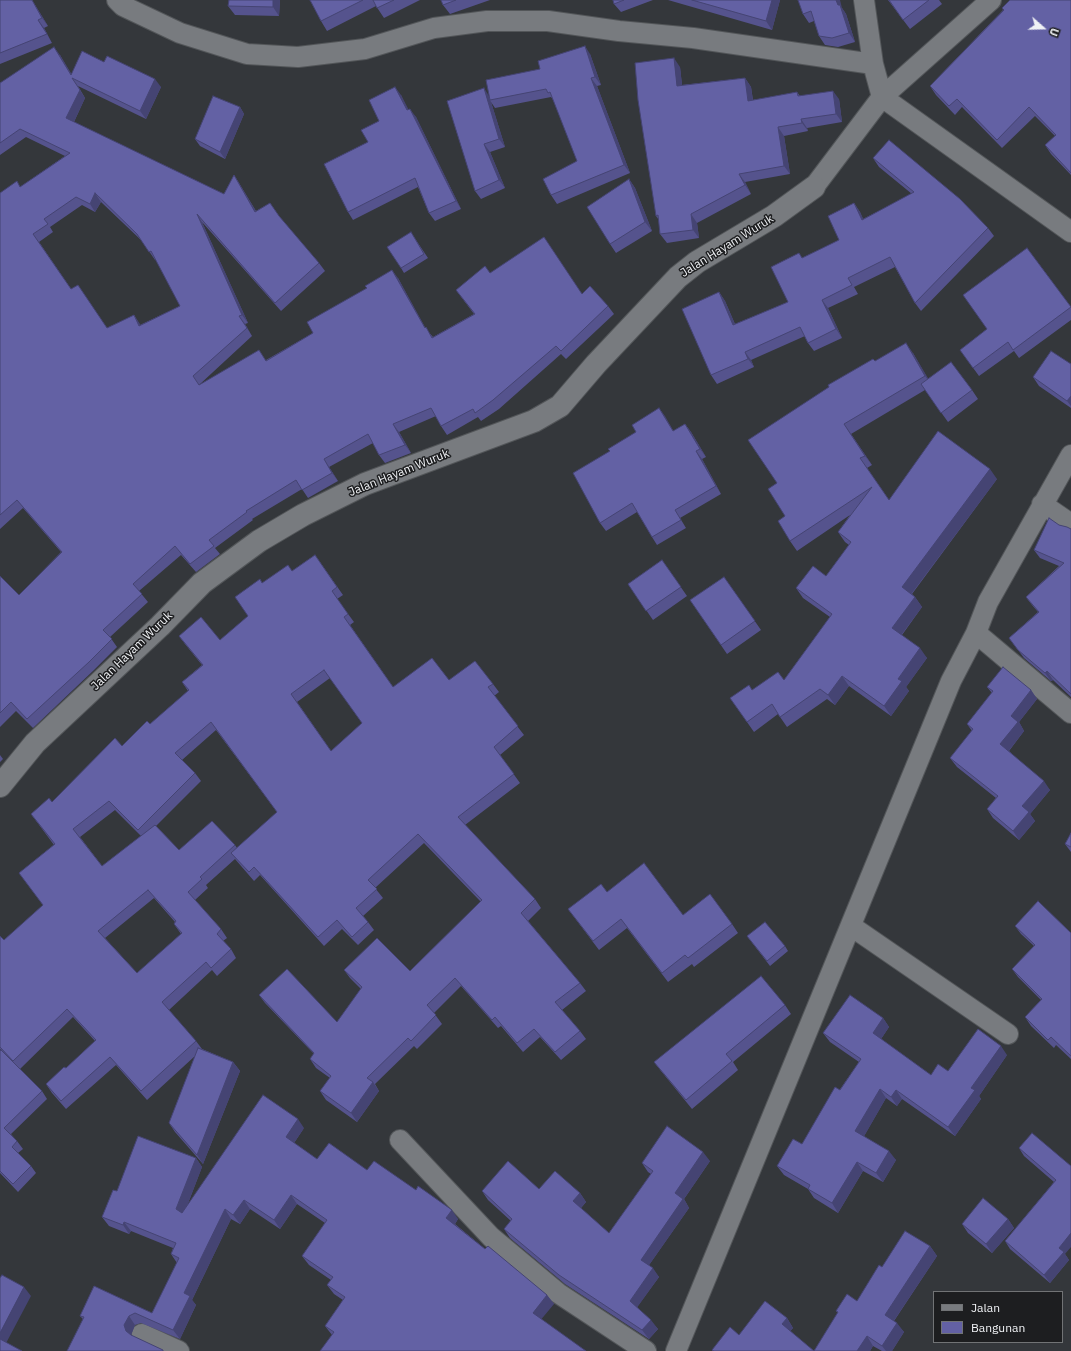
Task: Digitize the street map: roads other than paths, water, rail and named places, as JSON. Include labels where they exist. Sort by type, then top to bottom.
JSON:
[{"type":"street","points":[[117,0],[122,6],[180,33],[247,54],[298,57],[365,50],[434,28],[487,21],[548,21],[618,31],[693,38],[873,64]]},
{"type":"street","points":[[864,0],[873,64],[882,98],[1071,232]]},
{"type":"street","points":[[814,187],[882,98],[991,0]]},
{"type":"street","name":"Jalan Hayam Wuruk","points":[[0,786],[35,743],[160,626],[202,583],[259,541],[303,515],[358,488],[453,450],[534,421],[560,406],[596,364],[678,276],[698,262],[774,216],[814,187]]},
{"type":"street","points":[[676,1351],[852,926],[951,681],[976,632],[988,602],[1071,455]]},
{"type":"street","points":[[1042,504],[1071,524]]},
{"type":"street","points":[[976,632],[1071,713]]},
{"type":"street","points":[[852,926],[1008,1034]]},
{"type":"street","points":[[400,1140],[491,1237],[558,1293],[646,1351]]},
{"type":"street","points":[[142,1334],[179,1351]]}]
